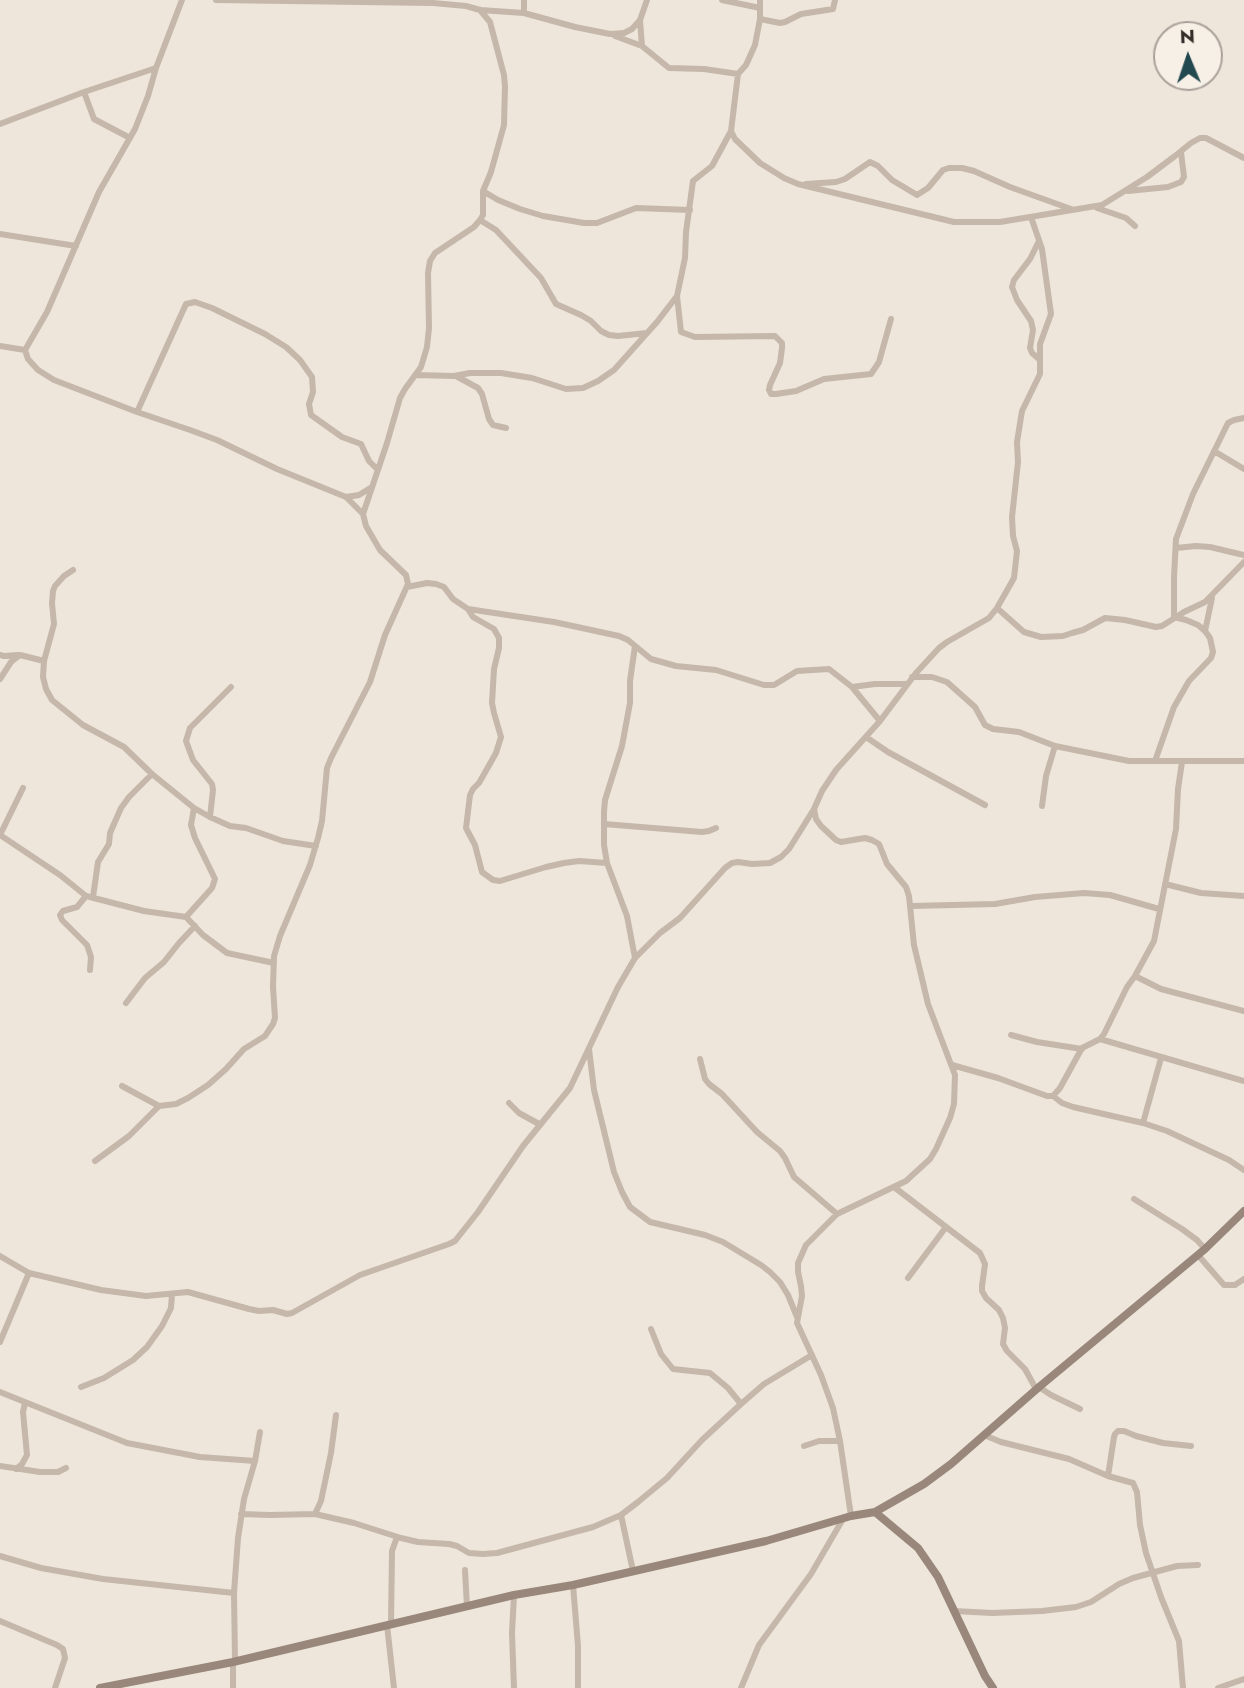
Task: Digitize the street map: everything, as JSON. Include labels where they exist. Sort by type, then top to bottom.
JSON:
[{"type":"street","points":[[122,1086],[159,1106],[176,1104],[208,1085],[244,1049],[269,1031],[275,1018],[274,963],[279,936],[316,846],[331,758],[365,693],[385,635],[407,587],[408,577],[380,550],[366,526],[363,514],[346,497],[208,437],[54,380],[38,370],[28,359],[25,350],[47,312],[99,192],[130,138],[148,96],[181,0]]},
{"type":"street","points":[[216,0],[378,4],[412,1],[524,13],[610,34],[642,46],[669,68],[738,74]]},
{"type":"street","points":[[524,0],[524,13]]},
{"type":"street","points":[[642,46],[640,20],[647,0]]},
{"type":"street","points":[[722,0],[760,8]]},
{"type":"street","points":[[760,0],[755,45],[746,65],[738,74],[730,131],[712,166],[693,181],[685,258],[677,296],[681,332],[695,337],[775,336],[782,343],[781,356],[769,390],[776,394],[796,391],[833,377],[871,374],[879,362],[891,319]]},
{"type":"street","points":[[760,19],[785,22],[801,14],[833,9],[835,0]]},
{"type":"street","points":[[363,514],[400,398],[421,367],[427,347],[430,261],[435,253],[474,227],[483,215],[483,191],[504,125],[504,75],[490,22],[480,10]]},
{"type":"street","points":[[490,22],[494,11]]},
{"type":"street","points":[[610,34],[629,31],[640,20]]},
{"type":"street","points":[[0,124],[156,68]]},
{"type":"street","points":[[84,92],[94,118],[130,138]]},
{"type":"street","points":[[730,131],[760,163],[798,184],[954,222],[1000,222],[1096,207],[1107,203],[1147,177],[1199,138],[1206,138],[1244,159]]},
{"type":"street","points":[[1123,192],[1168,187],[1181,182],[1184,177],[1181,152]]},
{"type":"street","points":[[798,184],[836,182],[870,162],[916,195],[928,188],[943,170],[957,167],[1072,209]]},
{"type":"street","points":[[483,191],[520,209],[584,223],[597,223],[636,208],[690,210]]},
{"type":"street","points":[[1096,207],[1126,218],[1135,226]]},
{"type":"street","points":[[0,1255],[29,1273],[110,1291],[146,1296],[188,1292],[249,1309],[273,1310],[287,1314],[360,1275],[455,1241],[539,1124],[570,1088],[618,987],[635,958],[680,918],[732,863],[770,863],[781,857],[789,849],[836,770],[880,721],[912,677],[939,648],[989,618],[998,608],[1014,578],[1017,563],[1012,517],[1022,411],[1040,374],[1040,344],[1051,314],[1040,241],[1031,217]]},
{"type":"street","points":[[480,220],[508,242],[541,278],[556,304],[581,314],[609,335],[647,333]]},
{"type":"street","points":[[0,234],[76,246]]},
{"type":"street","points":[[1040,241],[1014,279],[1012,288],[1031,321],[1033,330],[1030,348],[1040,360]]},
{"type":"street","points":[[416,375],[501,373],[532,378],[566,389],[583,388],[614,370],[677,296]]},
{"type":"street","points":[[137,412],[181,313],[186,304],[195,302],[265,334],[286,347],[313,377],[313,392],[309,404],[311,415],[342,437],[361,444],[369,461],[378,470]]},
{"type":"street","points":[[0,346],[25,350]]},
{"type":"street","points":[[454,376],[478,387],[493,425],[506,428]]},
{"type":"street","points":[[1174,617],[1178,533],[1193,494],[1228,423],[1244,418]]},
{"type":"street","points":[[1214,451],[1244,468]]},
{"type":"street","points":[[346,497],[365,492],[372,487]]},
{"type":"street","points":[[1176,548],[1210,547],[1244,555]]},
{"type":"street","points":[[998,608],[1024,632],[1041,637],[1072,634],[1105,618],[1157,626],[1167,624],[1174,617],[1205,602],[1244,562]]},
{"type":"street","points":[[73,570],[64,576],[53,591],[54,624],[44,661],[43,677],[52,700],[83,725],[124,747],[152,774],[194,808],[210,817],[230,826],[246,828],[283,841],[316,846]]},
{"type":"street","points":[[407,587],[427,583],[444,587],[453,599],[468,609],[474,617],[494,629],[499,638],[492,703],[501,737],[496,753],[470,795],[467,828],[474,842],[482,872],[493,880],[500,881],[564,863],[607,863]]},
{"type":"street","points":[[1205,631],[1213,596]]},
{"type":"street","points":[[468,609],[554,622],[619,636],[651,659],[676,666],[716,670],[764,685],[774,685],[797,671],[828,669],[852,687],[880,721]]},
{"type":"street","points":[[1155,761],[1174,707],[1189,681],[1213,652],[1205,631],[1198,625],[1174,617]]},
{"type":"street","points":[[635,646],[622,746],[605,800],[604,824],[607,863],[627,916],[635,958]]},
{"type":"street","points":[[0,654],[20,655],[44,661]]},
{"type":"street","points":[[0,679],[11,662],[20,655]]},
{"type":"street","points":[[912,677],[932,677],[947,682],[975,707],[985,725],[993,729],[1019,732],[1055,746],[1114,759],[1244,761]]},
{"type":"street","points":[[852,687],[907,684]]},
{"type":"street","points":[[210,817],[212,784],[193,760],[186,741],[190,728],[230,687]]},
{"type":"street","points":[[866,737],[888,752],[985,805]]},
{"type":"street","points":[[1042,806],[1046,776],[1055,746]]},
{"type":"street","points":[[1053,1096],[1085,1045],[1100,1039],[1104,1034],[1154,941],[1176,829],[1182,762]]},
{"type":"street","points":[[90,970],[91,957],[87,945],[60,915],[77,907],[89,897],[98,862],[109,844],[110,833],[121,808],[128,797],[152,774]]},
{"type":"street","points":[[23,788],[0,835],[89,897],[144,911],[186,917],[211,942],[227,953],[274,963]]},
{"type":"street","points":[[186,917],[212,888],[215,879],[191,825],[194,808]]},
{"type":"street","points":[[797,1317],[802,1296],[798,1272],[801,1254],[814,1235],[836,1214],[906,1181],[921,1168],[936,1149],[950,1118],[954,1104],[955,1075],[928,1004],[914,945],[911,906],[906,887],[887,864],[879,844],[865,838],[841,842],[836,840],[816,819],[814,809]]},
{"type":"street","points":[[604,824],[702,832],[716,828]]},
{"type":"street","points":[[1165,884],[1201,893],[1244,896]]},
{"type":"street","points":[[911,906],[995,904],[1084,893],[1110,895],[1159,909]]},
{"type":"street","points":[[126,1003],[145,978],[168,958],[195,926]]},
{"type":"street","points":[[1136,976],[1161,989],[1244,1011]]},
{"type":"street","points":[[1012,1035],[1082,1049]]},
{"type":"street","points":[[1100,1039],[1244,1081]]},
{"type":"street","points":[[589,1047],[594,1090],[614,1172],[630,1206],[650,1222],[723,1242],[770,1272],[788,1294],[799,1329],[834,1408],[847,1517],[811,1574],[759,1645],[741,1688]]},
{"type":"street","points":[[1143,1123],[1161,1058]]},
{"type":"street","points":[[700,1059],[709,1084],[780,1151],[794,1177],[836,1214]]},
{"type":"street","points":[[952,1065],[1053,1096],[1073,1107],[1167,1130],[1244,1170]]},
{"type":"street","points":[[509,1103],[519,1113],[539,1124]]},
{"type":"street","points":[[95,1161],[129,1136],[159,1106]]},
{"type":"street","points":[[894,1187],[980,1253],[985,1264],[982,1291],[1003,1318],[1005,1328],[1002,1339],[1007,1351],[1025,1369],[1037,1388],[1080,1409]]},
{"type":"street","points":[[1134,1199],[1196,1240],[1224,1285],[1235,1285],[1244,1279]]},
{"type":"street","points":[[100,1688],[234,1661],[514,1595],[573,1585],[766,1541],[847,1517],[875,1512],[924,1484],[951,1464],[1037,1388],[1201,1252],[1244,1210]]},
{"type":"street","points":[[908,1278],[946,1227]]},
{"type":"street","points":[[0,1342],[3,1327],[29,1273]]},
{"type":"street","points":[[82,1387],[104,1378],[133,1360],[147,1347],[171,1308],[172,1294]]},
{"type":"street","points":[[651,1329],[661,1354],[673,1369],[710,1373],[728,1388],[741,1404]]},
{"type":"street","points":[[242,1514],[315,1514],[418,1542],[457,1546],[469,1553],[490,1553],[593,1527],[621,1516],[667,1478],[702,1440],[764,1384],[812,1355]]},
{"type":"street","points":[[0,1392],[127,1443],[200,1457],[255,1461]]},
{"type":"street","points":[[16,1469],[27,1455],[23,1412],[25,1403]]},
{"type":"street","points":[[315,1514],[321,1501],[336,1415]]},
{"type":"street","points":[[1108,1476],[1114,1437],[1118,1431],[1163,1443],[1191,1446]]},
{"type":"street","points":[[233,1688],[234,1593],[238,1538],[260,1432]]},
{"type":"street","points":[[984,1435],[1079,1462],[1108,1476],[1133,1483],[1140,1525],[1153,1572],[1179,1641],[1183,1688]]},
{"type":"street","points":[[804,1446],[818,1441],[840,1441]]},
{"type":"street","points":[[0,1466],[52,1473],[66,1468]]},
{"type":"street","points":[[875,1512],[918,1548],[938,1577],[993,1688]]},
{"type":"street","points":[[621,1516],[633,1571]]},
{"type":"street","points":[[394,1688],[389,1625],[392,1550],[397,1537]]},
{"type":"street","points":[[0,1556],[41,1569],[103,1579],[234,1593]]},
{"type":"street","points":[[954,1611],[1042,1611],[1076,1607],[1091,1602],[1119,1584],[1153,1572],[1177,1566],[1198,1565]]},
{"type":"street","points":[[465,1570],[467,1607]]},
{"type":"street","points":[[573,1585],[578,1688]]},
{"type":"street","points":[[514,1595],[514,1688]]},
{"type":"street","points":[[0,1621],[63,1649],[65,1658],[55,1688]]},
{"type":"street","points":[[1218,1688],[1244,1679]]}]
